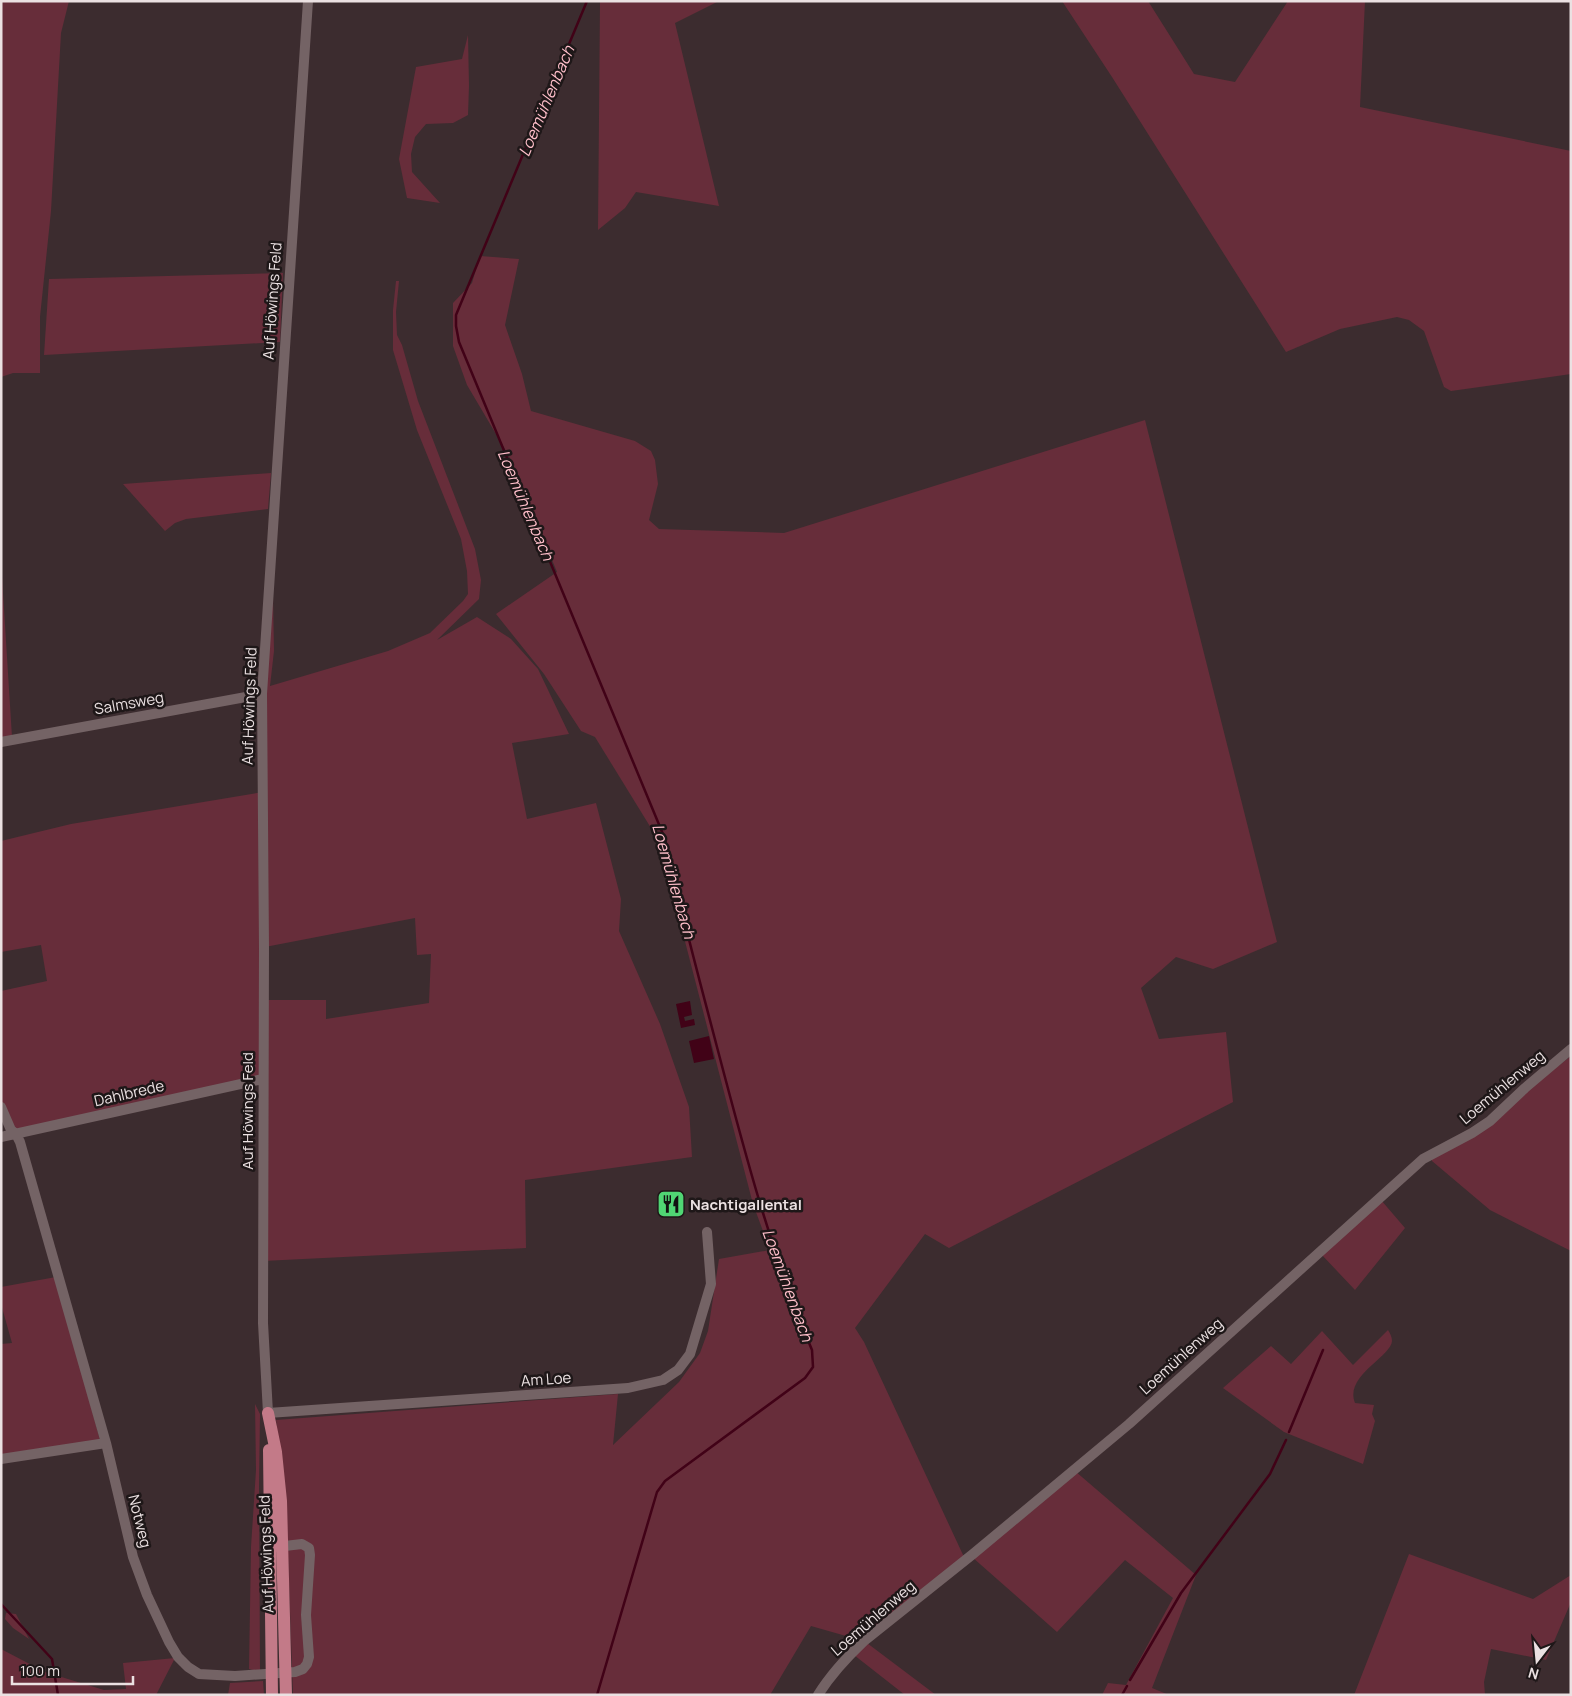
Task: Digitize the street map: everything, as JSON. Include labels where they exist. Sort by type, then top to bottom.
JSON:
[{"type":"main road","name":"Auf Höwings Feld","points":[[268,1412],[286,1656],[286,1695]]},
{"type":"main road","name":"Auf Höwings Feld","points":[[272,1695],[277,1547]]},
{"type":"street","name":"Auf Höwings Feld","points":[[268,1412],[263,1323],[264,948],[262,694],[308,1]]},
{"type":"street","name":"Salmsweg","points":[[1,742],[262,694]]},
{"type":"street","name":"Loemühlenweg","points":[[818,1695],[828,1678],[864,1641],[973,1554],[1128,1424],[1423,1159],[1472,1133],[1490,1121],[1571,1049]]},
{"type":"street","name":"Dahlbrede","points":[[1,1137],[263,1079]]},
{"type":"street","name":"Notweg","points":[[1,1107],[11,1130],[16,1134],[20,1142],[106,1443],[133,1557],[147,1594],[169,1642],[178,1657],[188,1667],[199,1674],[235,1676],[295,1672],[303,1669],[307,1664],[309,1657],[306,1615],[309,1548],[302,1544],[277,1547]]},
{"type":"street","name":"Am Loe","points":[[268,1412],[628,1388],[663,1380],[678,1370],[690,1354],[711,1284],[707,1232]]},
{"type":"street","points":[[1,1459],[106,1443]]},
{"type":"shaded area","points":[[1,1],[69,1],[61,33],[51,211],[40,317],[40,373],[13,373],[1,377]]},
{"type":"shaded area","points":[[600,1],[719,1],[675,23],[719,206],[636,192],[625,208],[598,230]]},
{"type":"shaded area","points":[[1062,1],[1148,1],[1194,74],[1235,82],[1288,1],[1365,1],[1360,107],[1571,151],[1571,374],[1451,391],[1444,387],[1424,331],[1409,320],[1397,317],[1340,329],[1286,352]]},
{"type":"shaded area","points":[[468,35],[468,115],[453,123],[426,124],[415,137],[411,154],[412,172],[440,203],[407,198],[399,159],[416,67],[462,59]]},
{"type":"shaded area","points":[[480,256],[519,259],[505,325],[522,374],[531,411],[635,441],[651,451],[655,460],[658,484],[649,520],[659,529],[784,533],[1145,420],[1277,942],[1213,969],[1176,957],[1141,988],[1159,1039],[1226,1032],[1233,1102],[949,1248],[925,1234],[855,1328],[864,1342],[964,1557],[860,1640],[811,1626],[770,1695],[293,1695],[287,1528],[276,1420],[618,1394],[613,1445],[679,1382],[700,1353],[708,1331],[719,1259],[770,1250],[753,1204],[659,841],[595,737],[581,731],[544,674],[496,614],[557,572],[509,456],[467,385],[453,346],[453,303],[472,283]]},
{"type":"shaded area","points":[[283,273],[280,342],[44,355],[49,279]]},
{"type":"shaded area","points":[[396,281],[399,281],[396,312],[397,335],[402,345],[418,401],[475,549],[481,580],[479,599],[437,640],[477,617],[511,639],[538,669],[569,734],[512,743],[527,819],[596,803],[621,899],[619,931],[660,1024],[689,1107],[692,1157],[525,1180],[526,1248],[263,1261],[263,1079],[17,1132],[12,1128],[1,1100],[1,991],[47,981],[41,945],[1,952],[1,841],[71,824],[263,792],[258,789],[262,694],[273,597],[274,651],[270,686],[388,651],[430,633],[463,601],[468,594],[467,571],[461,539],[417,430],[393,350],[393,310]],"holes":[[[415,918],[417,955],[431,954],[429,1003],[326,1019],[326,1000],[263,1000],[265,947]]]},
{"type":"shaded area","points":[[271,473],[268,509],[186,519],[175,523],[165,531],[123,484]]},
{"type":"shaded area","points":[[1,561],[12,737],[1,738]]},
{"type":"shaded area","points":[[690,1001],[692,1015],[684,1017],[685,1021],[694,1019],[695,1025],[681,1028],[676,1004]]},
{"type":"shaded area","points":[[709,1036],[714,1059],[694,1063],[689,1041]]},
{"type":"shaded area","points":[[1571,1056],[1571,1251],[1490,1210],[1432,1161],[1431,1155],[1472,1133]]},
{"type":"shaded area","points":[[1381,1200],[1405,1228],[1355,1290],[1321,1254]]},
{"type":"shaded area","points":[[56,1277],[100,1440],[1,1456],[1,1344],[12,1343],[1,1304],[1,1287]]},
{"type":"shaded area","points":[[1388,1330],[1392,1340],[1390,1347],[1362,1376],[1356,1384],[1353,1393],[1355,1403],[1374,1405],[1372,1414],[1375,1421],[1363,1464],[1284,1432],[1223,1388],[1271,1346],[1291,1364],[1322,1331],[1353,1365]]},
{"type":"shaded area","points":[[255,1404],[260,1414],[260,1672],[249,1669],[251,1547],[256,1470]]},
{"type":"shaded area","points":[[1075,1471],[1196,1575],[1152,1688],[1169,1695],[1102,1695],[1108,1683],[1126,1685],[1173,1598],[1125,1560],[1057,1632],[972,1557]]},
{"type":"shaded area","points":[[1409,1554],[1533,1599],[1571,1575],[1571,1602],[1546,1660],[1491,1649],[1484,1682],[1485,1695],[1354,1695]]},
{"type":"shaded area","points":[[6,1613],[16,1614],[29,1639],[13,1628],[5,1619]]},
{"type":"shaded area","points":[[867,1643],[936,1695],[905,1695],[854,1655]]},
{"type":"shaded area","points":[[1,1649],[45,1672],[104,1690],[126,1689],[123,1663],[175,1658],[156,1695],[1,1695]]},
{"type":"shaded area","points":[[263,1681],[264,1695],[228,1695],[230,1683]]},
{"type":"waterway","name":"Loemühlenbach","points":[[587,1],[456,315],[456,326],[459,342],[665,839],[690,943],[748,1163],[771,1239],[812,1350],[813,1367],[805,1378],[665,1481],[657,1492],[597,1695]]},
{"type":"waterway","points":[[1289,1432],[1323,1350]]},
{"type":"waterway","points":[[1130,1680],[1181,1593],[1270,1474],[1286,1440]]},
{"type":"waterway","points":[[1,1604],[52,1659],[58,1695]]},
{"type":"waterway","points":[[1122,1695],[1127,1686]]},
{"type":"place","name":"Nachtigallental","points":[[671,1204]]}]
